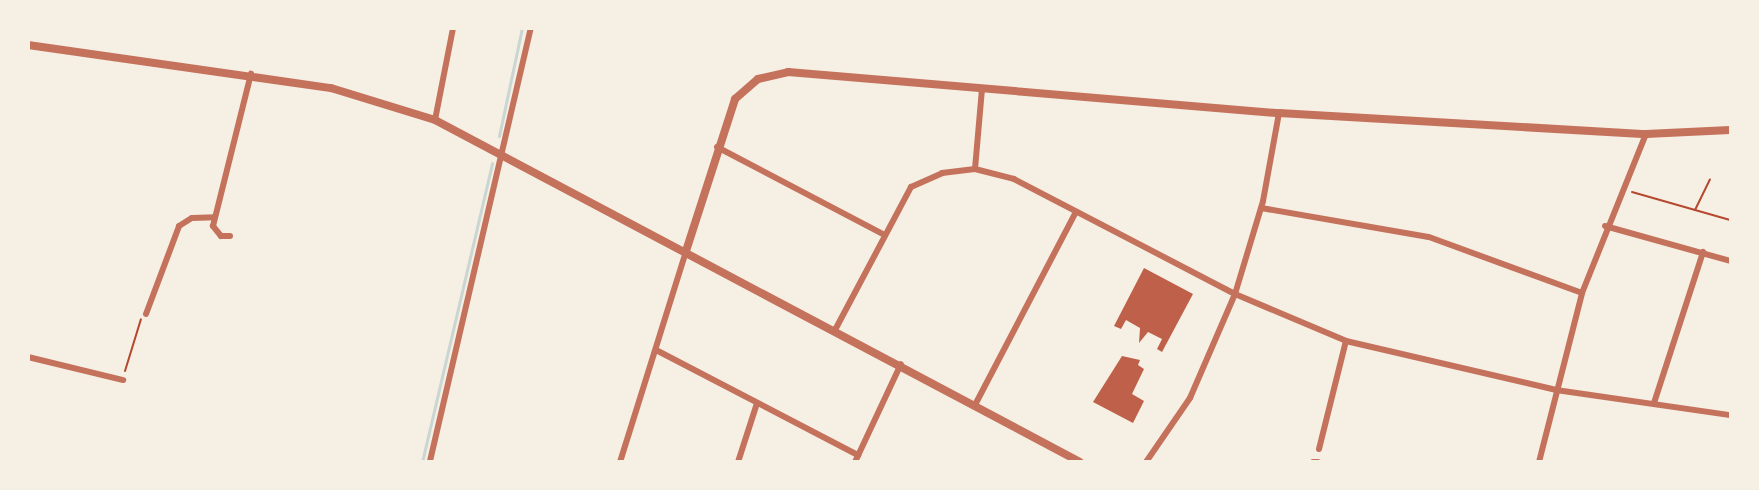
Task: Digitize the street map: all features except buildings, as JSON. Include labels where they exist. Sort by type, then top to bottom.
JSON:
[{"type":"street","points":[[435,120],[453,28]]},
{"type":"street","points":[[429,461],[531,28]]},
{"type":"street","points":[[28,45],[251,74],[331,88],[435,120],[976,403],[1080,462]]},
{"type":"street","points":[[621,462],[717,147],[735,99],[758,79],[788,72],[1279,112],[1646,134],[1731,130]]},
{"type":"street","points":[[230,236],[216,232],[215,217],[251,74]]},
{"type":"street","points":[[975,169],[982,89]]},
{"type":"street","points":[[1146,462],[1190,398],[1234,294],[1261,208],[1279,112]]},
{"type":"street","points":[[1539,462],[1582,293],[1620,188],[1646,134]]},
{"type":"street","points":[[717,147],[882,234]]},
{"type":"street","points":[[835,330],[882,234],[911,187],[942,173],[975,169],[1014,179],[1234,294],[1346,341],[1556,390],[1731,415]]},
{"type":"street","points":[[1261,208],[1429,237],[1582,293]]},
{"type":"street","points":[[976,403],[1076,212]]},
{"type":"street","points":[[146,315],[179,226],[192,218],[215,217]]},
{"type":"street","points":[[1605,226],[1731,261]]},
{"type":"street","points":[[1654,403],[1703,252]]},
{"type":"street","points":[[1319,449],[1346,341]]},
{"type":"street","points":[[656,350],[856,458],[901,364]]},
{"type":"street","points":[[28,357],[123,380]]},
{"type":"street","points":[[738,462],[757,403]]},
{"type":"path","points":[[1695,210],[1710,179]]},
{"type":"path","points":[[1620,188],[1731,220]]},
{"type":"path","points":[[123,380],[146,315]]},
{"type":"waterway","points":[[499,136],[522,28]]},
{"type":"waterway","points":[[422,462],[492,163]]}]
